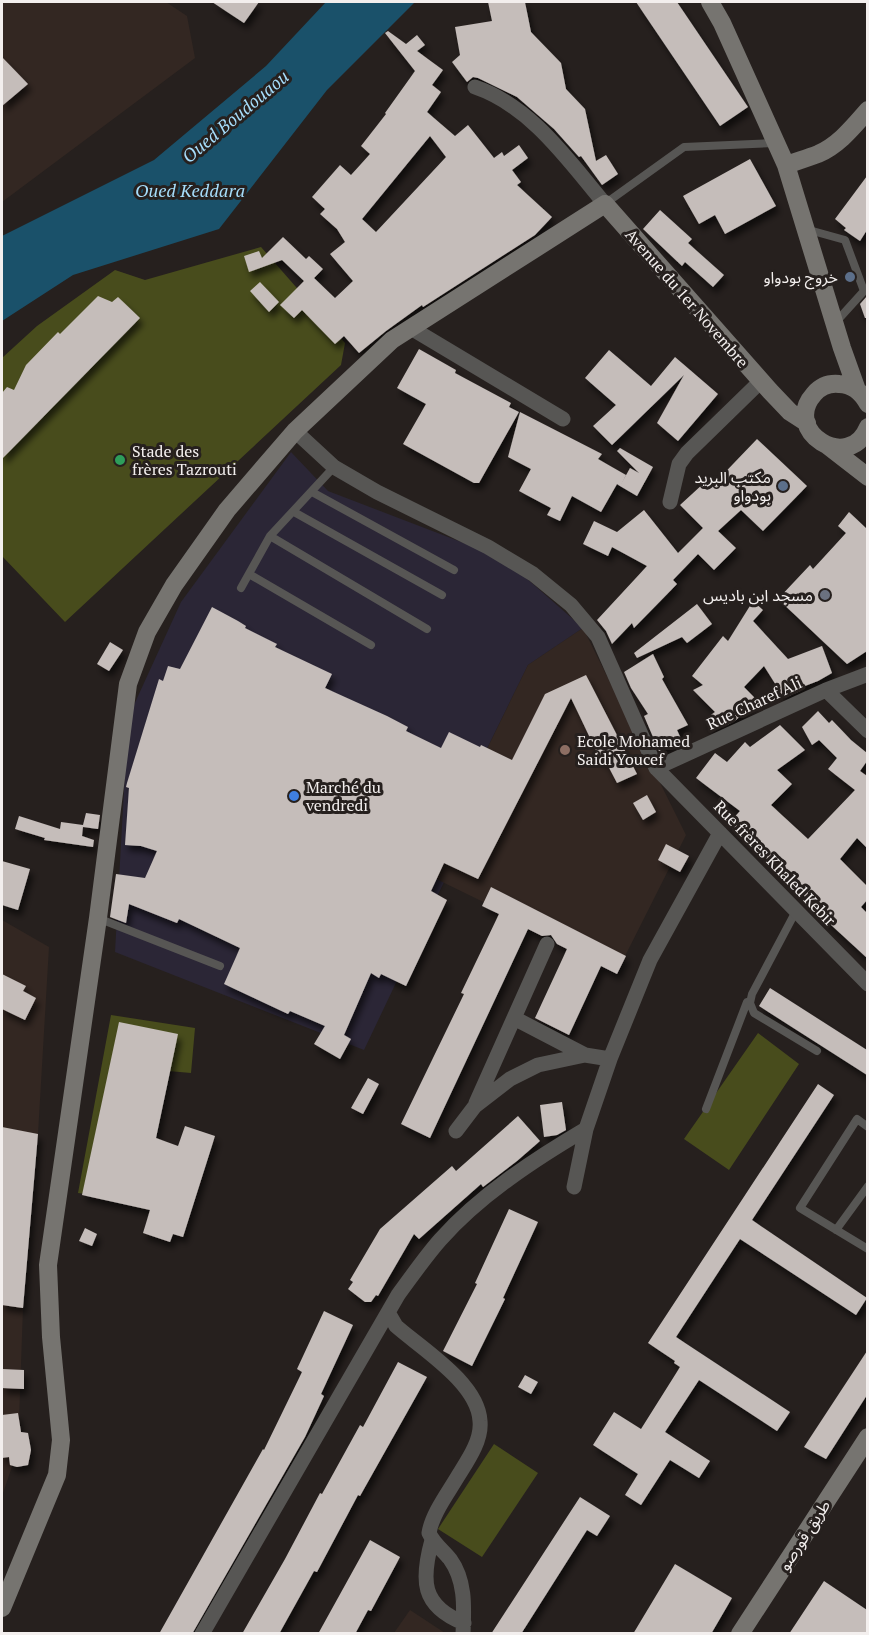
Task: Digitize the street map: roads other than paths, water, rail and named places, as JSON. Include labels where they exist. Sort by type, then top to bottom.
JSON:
[{"type":"main road","points":[[710,2],[722,23],[786,165],[834,324],[862,397]]},
{"type":"main road","points":[[786,165],[819,154],[833,146],[846,135],[867,110]]},
{"type":"main road","points":[[2,1608],[57,1475],[61,1440],[51,1337],[48,1265],[98,918],[128,684],[147,632],[174,585],[227,510],[295,431],[392,340],[605,204]]},
{"type":"main road","name":"Avenue du 1er Novembre","points":[[605,204],[790,412],[807,423],[814,437],[867,477]]},
{"type":"main road","points":[[831,384],[838,371],[842,348]]},
{"type":"main road","points":[[807,423],[806,415],[810,399],[823,387],[840,384],[862,397]]},
{"type":"main road","points":[[766,386],[790,397],[810,399]]},
{"type":"main road","points":[[828,446],[845,447],[854,443],[861,438],[867,427]]},
{"type":"main road","name":"طريق قورصو","points":[[740,1634],[867,1437]]},
{"type":"street","points":[[475,87],[491,92],[532,122],[550,139],[605,204]]},
{"type":"street","points":[[411,328],[563,419]]},
{"type":"street","points":[[670,502],[679,464],[687,453],[766,386]]},
{"type":"street","points":[[295,431],[334,467],[377,492],[488,547],[533,574],[571,605],[598,637],[656,768]]},
{"type":"street","name":"Rue Charef Ali","points":[[656,768],[826,690],[867,674]]},
{"type":"street","points":[[826,690],[867,731]]},
{"type":"street","name":"Rue frères Khaled Kebir","points":[[656,768],[867,984]]},
{"type":"street","points":[[574,1187],[586,1129],[610,1059],[650,960],[720,833]]},
{"type":"street","points":[[456,1131],[475,1106],[548,944]]},
{"type":"street","points":[[514,1018],[585,1055],[610,1059]]},
{"type":"street","points":[[475,1106],[510,1079],[538,1065],[585,1055]]},
{"type":"street","points":[[202,1634],[398,1295],[441,1239],[470,1211],[499,1187],[586,1129]]},
{"type":"street","points":[[389,1314],[396,1326],[461,1382],[475,1402],[480,1421],[471,1454],[429,1528],[432,1540],[451,1560],[458,1575],[463,1591],[463,1628]]},
{"type":"street","points":[[432,1540],[425,1569],[428,1592],[432,1602],[439,1610],[463,1628]]},
{"type":"lane","points":[[605,204],[684,147],[777,143]]},
{"type":"lane","points":[[805,230],[845,240],[864,291],[834,324]]},
{"type":"lane","points":[[241,588],[270,536],[334,467]]},
{"type":"lane","points":[[312,492],[454,570]]},
{"type":"lane","points":[[294,512],[442,595]]},
{"type":"lane","points":[[270,536],[427,629]]},
{"type":"lane","points":[[249,574],[371,645]]},
{"type":"lane","points":[[796,911],[752,994],[750,1003],[754,1013],[817,1051]]},
{"type":"lane","points":[[98,918],[220,966]]},
{"type":"lane","points":[[706,1109],[747,1002],[750,1003]]},
{"type":"lane","points":[[867,1127],[857,1119],[800,1208],[867,1249]]},
{"type":"lane","points":[[836,1230],[867,1185]]},
{"type":"water","name":"Oued Keddara","points":[[326,2],[415,2],[327,90],[219,229],[73,275],[2,321],[2,236],[154,160],[266,66]]},
{"type":"place","name":"خروج بودواو","points":[[850,277]]},
{"type":"place","name":"Stade des frères Tazrouti","points":[[120,460]]},
{"type":"place","name":"مكتب البريد بودواو","points":[[783,486]]},
{"type":"place","name":"مسجد ابن باديس","points":[[825,595]]},
{"type":"place","name":"Ecole Mohamed Saidi Youcef","points":[[565,750]]},
{"type":"place","name":"Marché du vendredi","points":[[294,796]]},
{"type":"water label","name":"Oued Boudouaou","points":[[235,116]]}]
